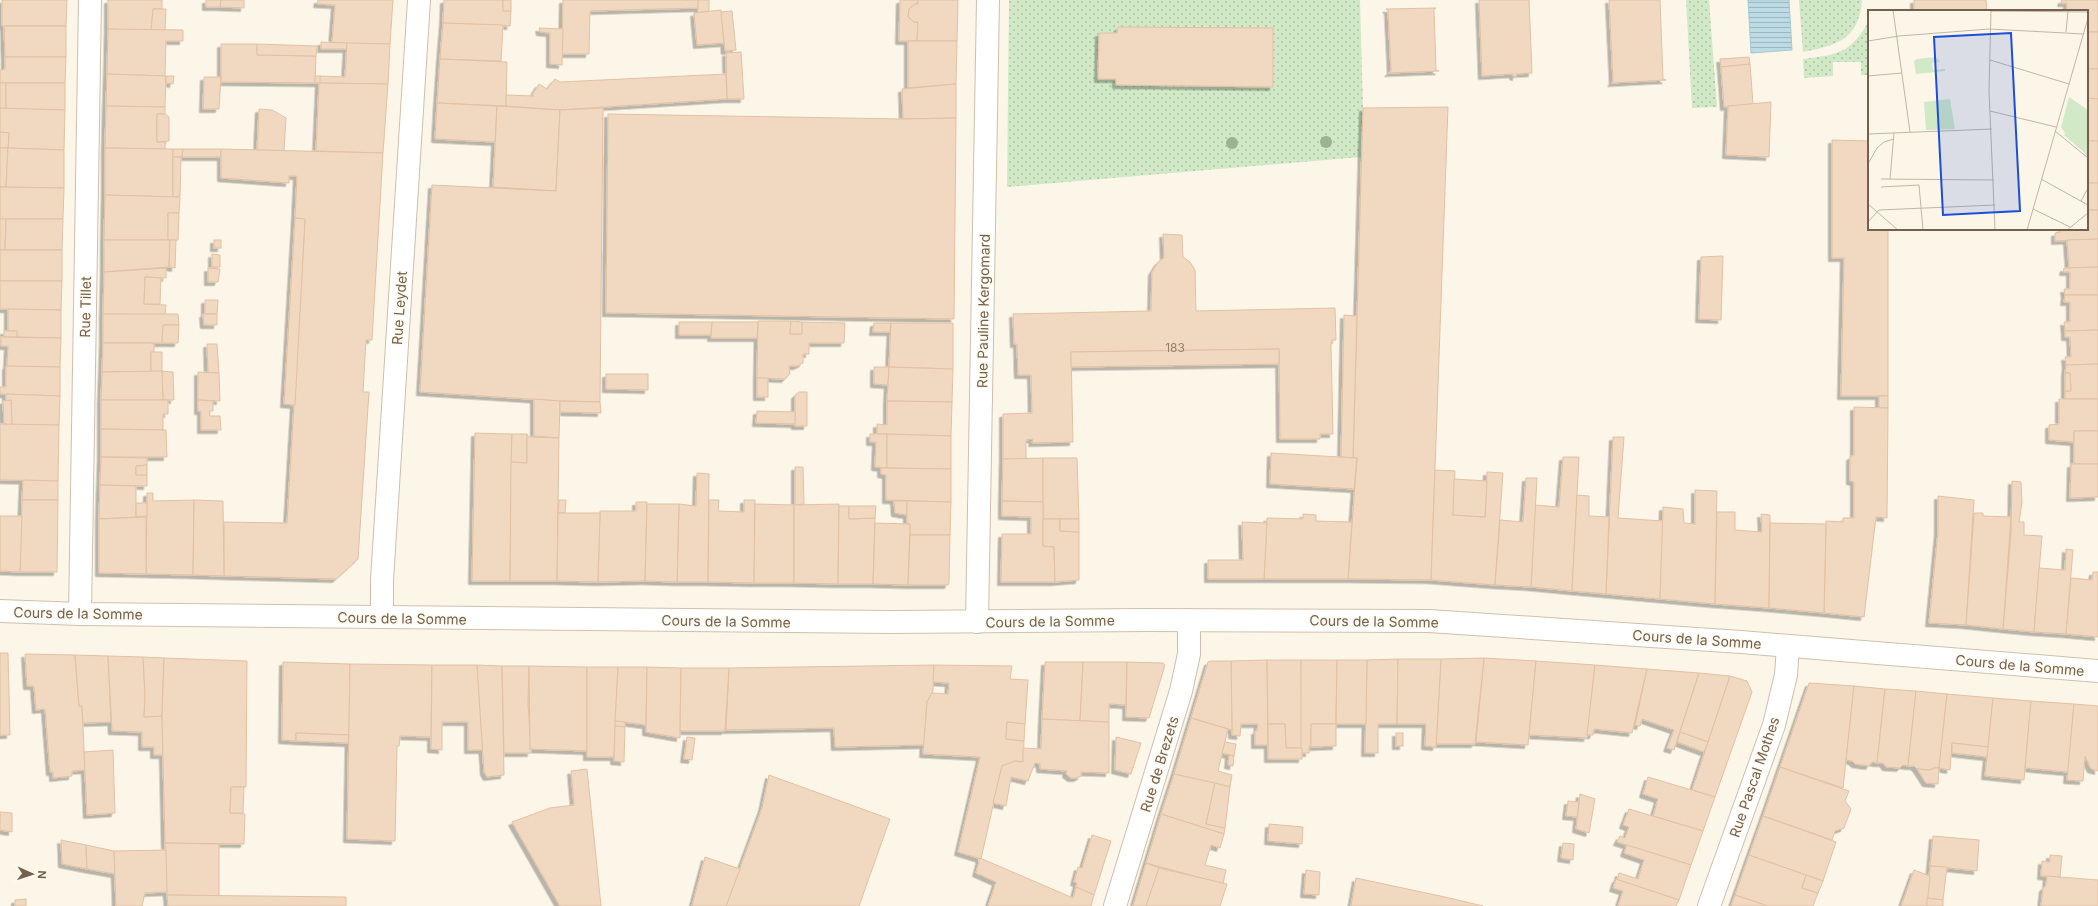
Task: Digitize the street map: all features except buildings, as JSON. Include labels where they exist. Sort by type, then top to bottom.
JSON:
[{"type":"street","name":"Rue Tillet","points":[[80,614],[90,0]]},
{"type":"street","name":"Rue Leydet","points":[[382,617],[382,580],[419,0]]},
{"type":"street","name":"Rue Pauline Kergomard","points":[[977,622],[988,0]]},
{"type":"street","name":"Cours de la Somme","points":[[0,611],[80,614],[977,622],[1189,620],[1429,621],[1788,646],[2098,671]]},
{"type":"street","name":"Rue de Brezets","points":[[1115,906],[1181,691],[1189,654],[1189,620]]},
{"type":"street","name":"Rue Pascal Mothes","points":[[1709,906],[1774,725],[1786,674],[1788,646]]},
{"type":"green space","points":[[1009,0],[1360,0],[1363,108],[1361,157],[1007,187]]},
{"type":"green space","points":[[1686,0],[1709,0],[1717,107],[1692,108]]},
{"type":"green space","points":[[1799,0],[1862,0],[1860,13],[1851,32],[1836,43],[1826,47],[1803,52]]},
{"type":"green space","points":[[1867,24],[1868,75],[1861,75],[1861,62],[1833,62],[1833,76],[1804,78],[1803,59],[1824,56],[1841,51],[1854,42]]},
{"type":"water","points":[[1748,0],[1789,0],[1792,50],[1751,53]]}]
